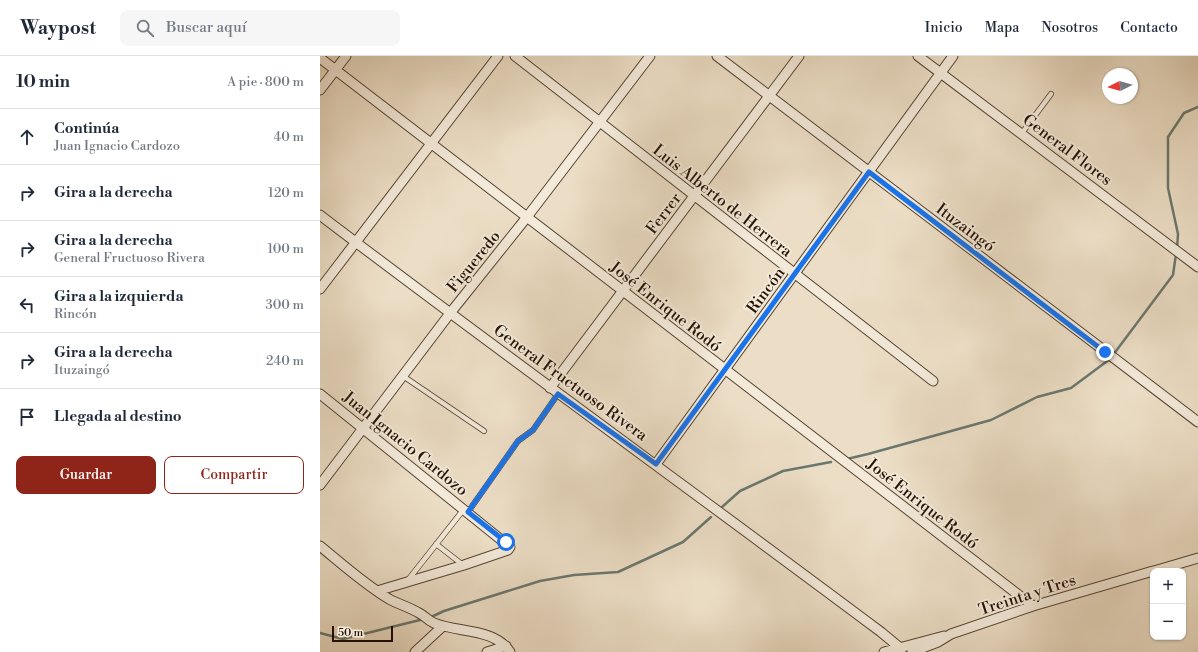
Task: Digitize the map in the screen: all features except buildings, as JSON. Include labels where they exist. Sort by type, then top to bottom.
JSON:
[{"type":"street","points":[[320,90],[346,56]]},
{"type":"street","points":[[320,289],[498,56]]},
{"type":"street","name":"Luis Alberto de Herrera","points":[[515,56],[933,381]]},
{"type":"street","name":"Figueredo","points":[[320,485],[364,429],[451,312],[527,217],[650,56]]},
{"type":"street","name":"Ituzaingó","points":[[717,56],[1198,422]]},
{"type":"street","name":"Ferrer","points":[[550,388],[799,56]]},
{"type":"street","name":"General Flores","points":[[918,56],[1198,267]]},
{"type":"street","name":"Rincón","points":[[656,464],[953,56]]},
{"type":"street","name":"José Enrique Rodó","points":[[320,58],[1033,606]]},
{"type":"street","name":"General Fructuoso Rivera","points":[[320,215],[451,312],[558,394],[656,464],[875,627],[900,649]]},
{"type":"street","name":"Juan Ignacio Cardozo","points":[[320,394],[466,510],[510,547],[508,550],[464,565]]},
{"type":"street","points":[[320,546],[377,591],[399,604],[420,613],[433,622],[443,626],[471,631],[508,649]]},
{"type":"street","name":"Treinta y Tres","points":[[1164,568],[1198,558]]},
{"type":"street","points":[[377,591],[464,565]]},
{"type":"street","name":"Treinta y Tres","points":[[884,652],[900,649],[914,650],[938,642],[951,634],[1033,606],[1150,572]]},
{"type":"street","points":[[415,652],[443,626]]},
{"type":"street","points":[[487,652],[508,649]]},
{"type":"lane","points":[[1022,133],[1051,94]]},
{"type":"lane","points":[[403,376],[484,431]]},
{"type":"lane","points":[[406,583],[436,544],[466,510],[518,441],[533,430],[558,394]]},
{"type":"lane","points":[[436,544],[464,565]]},
{"type":"waterway","points":[[1177,249],[1178,234],[1168,188],[1168,137],[1184,113],[1198,107]]},
{"type":"waterway","points":[[1113,355],[1173,275],[1176,254]]},
{"type":"waterway","points":[[847,459],[991,420],[1037,397],[1071,388],[1110,359]]},
{"type":"waterway","points":[[722,507],[740,491],[783,471],[831,462]]},
{"type":"waterway","points":[[429,618],[444,611],[540,581],[574,575],[618,572],[683,542],[711,517]]},
{"type":"waterway","points":[[320,633],[343,639],[424,619]]},
{"type":"route","points":[[506,542],[468,512],[518,441],[533,430],[558,394],[656,464],[869,172],[1105,352]]}]
